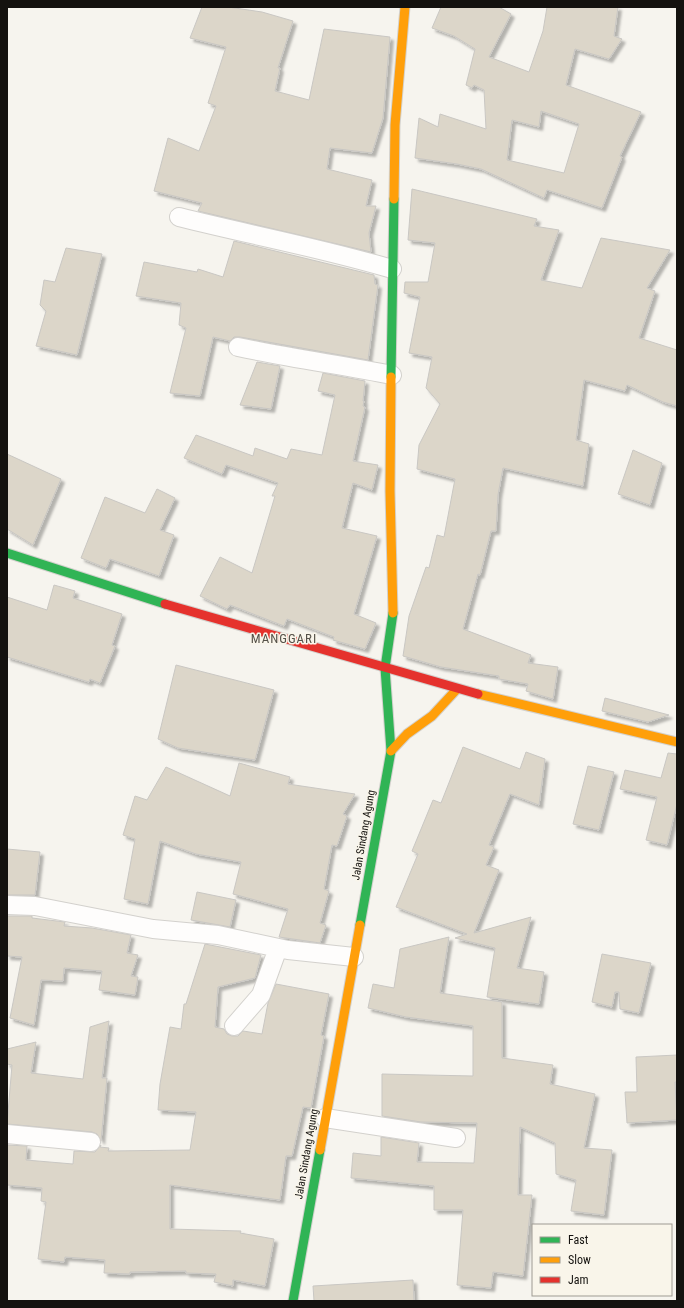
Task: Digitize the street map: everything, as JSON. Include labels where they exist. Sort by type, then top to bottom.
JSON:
[{"type":"main road","name":"Jalan Sindang Agung","points":[[293,1301],[391,751],[386,668],[393,611],[390,491],[392,269],[395,125],[405,7]]},
{"type":"main road","points":[[7,553],[150,600],[457,689],[677,742]]},
{"type":"main road","points":[[391,751],[407,734],[432,716],[457,689]]},
{"type":"street","points":[[179,217],[260,237],[346,255],[392,269]]},
{"type":"street","points":[[238,347],[282,357],[392,374]]},
{"type":"street","points":[[7,905],[35,906],[153,929],[218,935],[278,948],[354,957]]},
{"type":"street","points":[[234,1026],[261,996],[278,948]]},
{"type":"street","points":[[325,1118],[456,1138]]},
{"type":"street","points":[[7,1134],[91,1142]]},
{"type":"building","points":[[202,7],[228,7],[262,12],[293,21],[278,68],[280,68],[275,91],[309,100],[324,29],[390,37],[383,118],[372,153],[330,148],[327,169],[372,180],[366,206],[376,206],[369,233],[371,252],[198,211],[202,203],[154,191],[168,138],[199,151],[216,106],[208,103],[226,47],[190,38]]},
{"type":"building","points":[[441,7],[499,7],[511,14],[489,57],[529,72],[543,31],[547,7],[618,7],[614,36],[622,39],[609,59],[575,49],[566,85],[641,112],[620,156],[622,157],[602,208],[547,190],[544,198],[481,169],[415,158],[419,118],[438,127],[440,114],[486,129],[484,90],[474,85],[472,88],[466,85],[475,49],[454,36],[432,28]],"holes":[[[541,111],[579,124],[564,173],[507,160],[512,120],[539,127]]]},
{"type":"building","points":[[412,189],[537,219],[534,226],[559,230],[541,280],[582,288],[601,238],[670,250],[647,288],[655,291],[639,338],[677,350],[677,406],[663,402],[627,385],[625,391],[584,380],[576,440],[589,444],[583,486],[503,468],[498,495],[496,531],[491,531],[480,575],[478,574],[463,629],[531,655],[528,663],[558,667],[553,699],[526,691],[528,684],[499,679],[499,676],[441,667],[403,656],[409,616],[426,567],[429,568],[437,535],[444,537],[455,479],[417,469],[419,445],[440,404],[426,388],[432,357],[409,353],[420,297],[404,293],[405,282],[428,282],[435,243],[408,240]]},
{"type":"building","points":[[234,241],[374,275],[375,284],[378,285],[368,360],[240,337],[234,337],[230,341],[213,337],[200,396],[170,393],[186,328],[179,325],[181,303],[136,296],[144,262],[197,272],[198,269],[223,277]]},
{"type":"building","points":[[66,248],[102,254],[77,355],[36,346],[46,311],[40,305],[44,280],[55,282]]},
{"type":"building","points":[[257,362],[280,366],[271,409],[240,405]]},
{"type":"building","points":[[323,373],[365,381],[363,406],[365,407],[353,461],[378,465],[372,490],[353,483],[342,528],[377,536],[354,614],[376,623],[365,649],[333,640],[334,637],[287,619],[284,626],[230,605],[227,609],[200,596],[220,557],[252,573],[275,496],[272,496],[278,483],[226,465],[222,474],[184,458],[196,435],[253,456],[255,448],[287,459],[291,449],[322,455],[335,395],[318,391]]},
{"type":"building","points":[[633,450],[662,463],[650,505],[618,494]]},
{"type":"building","points":[[7,454],[61,479],[33,545],[7,529]]},
{"type":"building","points":[[157,489],[175,498],[160,530],[174,535],[159,576],[110,559],[106,568],[81,558],[105,497],[145,513]]},
{"type":"building","points":[[54,585],[75,591],[73,598],[122,614],[112,645],[115,646],[100,683],[90,679],[89,682],[7,657],[7,597],[47,610]]},
{"type":"building","points":[[176,665],[274,690],[255,760],[178,748],[158,739]]},
{"type":"building","points":[[605,698],[669,715],[648,722],[602,711]]},
{"type":"building","points":[[463,747],[520,769],[526,752],[545,759],[539,805],[510,794],[489,845],[494,847],[486,865],[499,870],[474,933],[531,917],[517,968],[544,972],[539,1004],[487,997],[495,948],[455,938],[467,934],[396,907],[418,854],[412,851],[433,800],[441,803]]},
{"type":"building","points":[[668,753],[677,754],[677,804],[667,845],[646,840],[657,797],[620,789],[625,770],[661,778]]},
{"type":"building","points":[[239,763],[290,777],[288,784],[355,794],[343,814],[347,816],[337,846],[332,845],[324,889],[329,891],[320,923],[326,925],[320,943],[279,937],[288,909],[233,894],[241,862],[196,854],[160,841],[148,904],[124,899],[135,839],[123,835],[135,796],[147,800],[166,767],[230,796]]},
{"type":"building","points":[[588,766],[614,772],[599,830],[573,824]]},
{"type":"building","points":[[7,849],[40,852],[35,895],[7,895]]},
{"type":"building","points":[[197,892],[236,900],[230,927],[191,920]]},
{"type":"building","points":[[7,916],[32,916],[32,918],[65,922],[64,926],[92,928],[131,935],[127,953],[138,955],[131,976],[138,977],[135,995],[99,990],[102,971],[64,968],[63,981],[41,980],[34,1025],[10,1018],[22,957],[7,956]]},
{"type":"building","points":[[449,937],[440,993],[502,1002],[502,1058],[553,1065],[550,1084],[595,1094],[584,1148],[612,1150],[604,1215],[571,1211],[576,1180],[556,1174],[555,1143],[520,1127],[518,1195],[532,1195],[523,1276],[493,1272],[491,1288],[457,1285],[463,1210],[434,1210],[434,1186],[351,1178],[353,1153],[381,1156],[381,1137],[419,1143],[417,1162],[474,1163],[477,1123],[421,1122],[382,1116],[382,1074],[473,1076],[473,1026],[406,1017],[368,1008],[373,984],[394,988],[400,949]]},
{"type":"building","points":[[205,944],[261,955],[255,978],[218,987],[215,1027],[224,1029],[227,1034],[238,1036],[243,1031],[262,1034],[268,1003],[276,984],[329,994],[321,1035],[324,1036],[311,1108],[303,1107],[292,1156],[286,1156],[280,1200],[170,1185],[170,1229],[241,1231],[240,1233],[274,1239],[265,1286],[233,1280],[233,1286],[214,1282],[216,1274],[186,1273],[186,1271],[130,1272],[130,1274],[104,1273],[105,1260],[65,1257],[64,1262],[38,1259],[46,1202],[41,1201],[42,1188],[7,1185],[7,1145],[27,1146],[26,1160],[73,1164],[74,1151],[95,1152],[101,1145],[100,1147],[109,1148],[108,1151],[190,1150],[196,1112],[158,1110],[160,1084],[170,1027],[181,1029],[184,1004],[186,1004]]},
{"type":"building","points":[[602,954],[651,963],[639,1013],[620,1009],[619,992],[615,992],[612,1007],[592,1002]]},
{"type":"building","points":[[109,1021],[102,1078],[107,1078],[101,1141],[97,1134],[92,1132],[7,1124],[12,1065],[7,1064],[7,1049],[36,1042],[31,1073],[83,1079],[90,1027]]},
{"type":"building","points":[[677,1055],[677,1082],[675,1082],[677,1120],[627,1123],[625,1092],[637,1092],[636,1057]]},
{"type":"building","points":[[413,1280],[414,1301],[314,1301],[313,1286]]},
{"type":"traffic: fast","points":[[391,377],[394,199]]},
{"type":"traffic: fast","points":[[7,553],[165,604]]},
{"type":"traffic: fast","points":[[360,925],[391,751],[385,668],[393,613]]},
{"type":"traffic: fast","points":[[293,1301],[320,1150]]},
{"type":"traffic: slow","points":[[394,199],[395,125],[405,7]]},
{"type":"traffic: slow","points":[[391,377],[390,491],[393,613]]},
{"type":"traffic: slow","points":[[391,751],[407,734],[432,716],[457,689]]},
{"type":"traffic: slow","points":[[478,694],[677,742]]},
{"type":"traffic: slow","points":[[320,1150],[360,925]]},
{"type":"traffic: jam","points":[[165,604],[478,694]]},
{"type":"district","name":"MANGGARI","points":[[284,638]]}]
